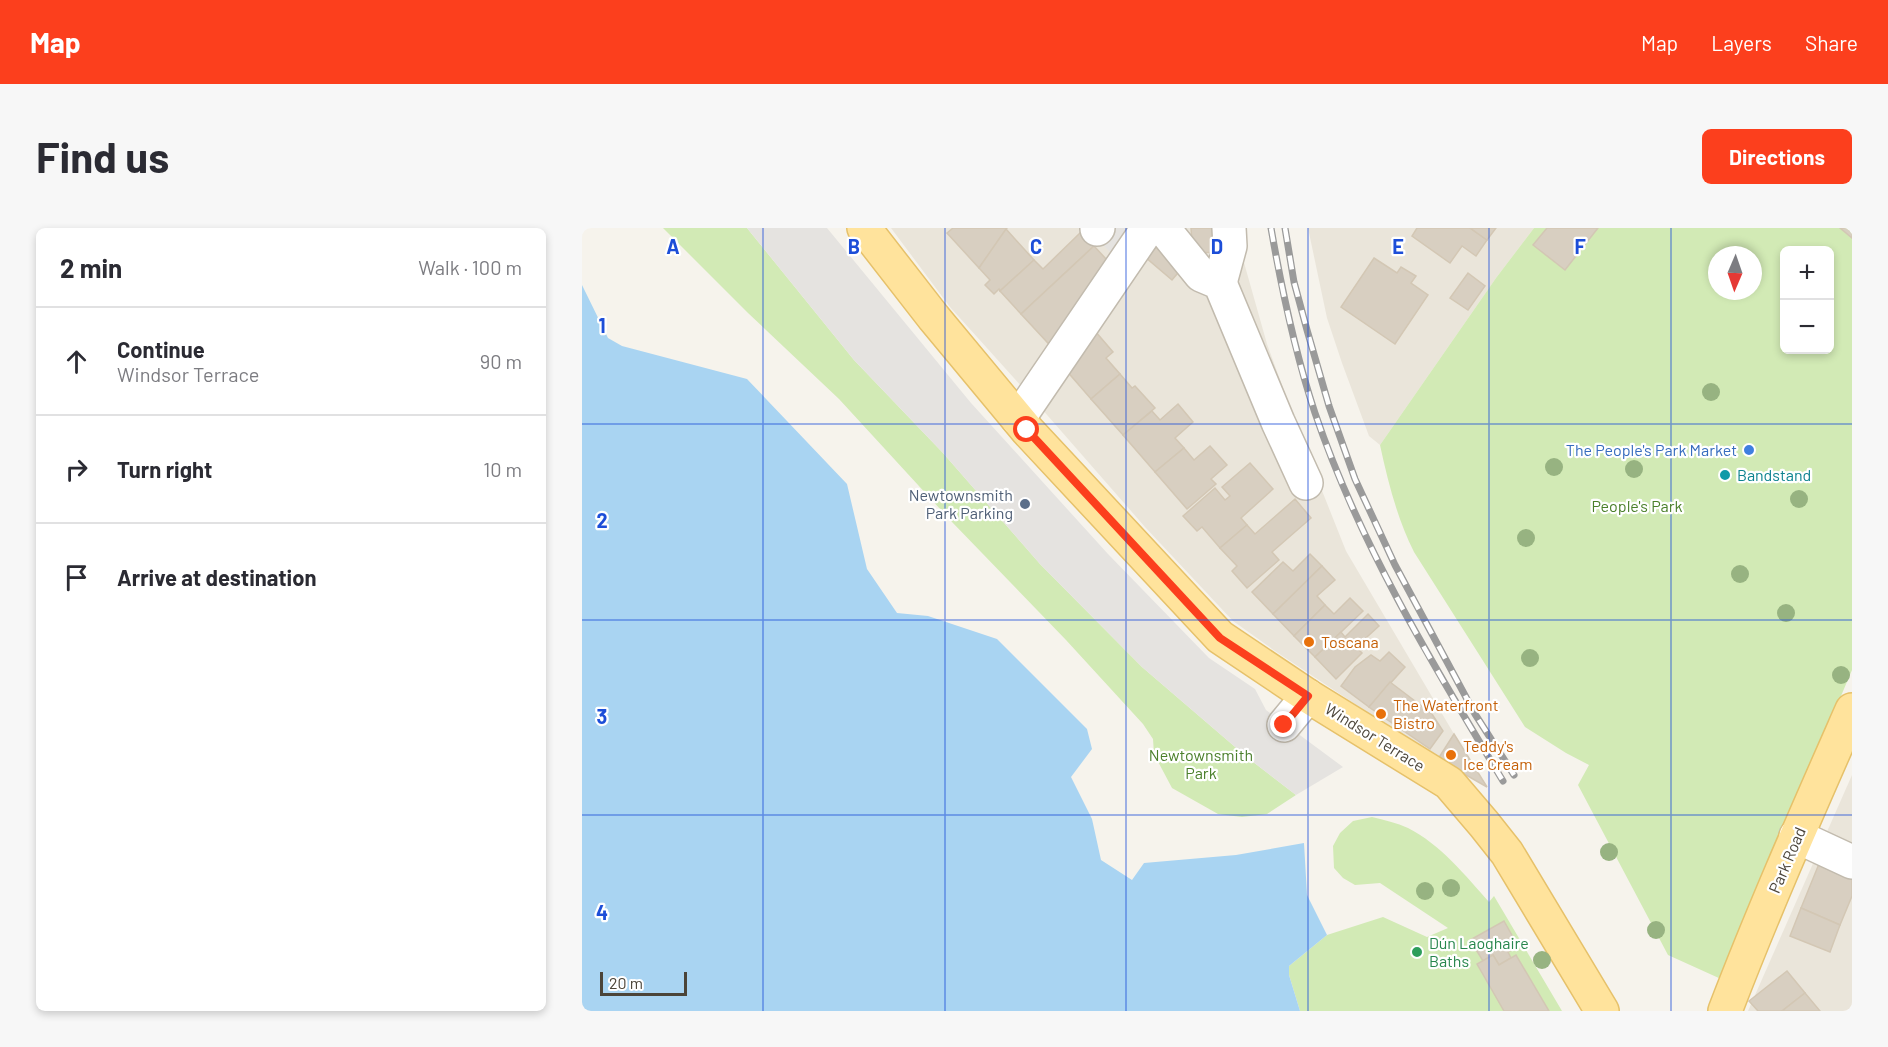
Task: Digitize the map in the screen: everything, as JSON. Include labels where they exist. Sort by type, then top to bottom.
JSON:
[{"type":"main road","name":"Windsor Terrace","points":[[864,228],[934,318],[1018,419],[1220,638],[1308,696],[1449,783],[1507,853],[1602,1011]]},
{"type":"main road","name":"Park Road","points":[[1725,1011],[1796,836],[1852,710]]},
{"type":"street","points":[[1018,419],[1148,228]]},
{"type":"street","points":[[1163,228],[1201,275],[1220,283]]},
{"type":"street","points":[[1229,228],[1230,246],[1220,283],[1306,483]]},
{"type":"street","points":[[1284,725],[1308,696]]},
{"type":"street","points":[[1796,836],[1852,862]]},
{"type":"shaded area","name":"Newtownsmith Park Parking","points":[[747,228],[827,228],[971,403],[1108,554],[1209,658],[1255,689],[1266,710],[1343,767],[1296,795],[1248,758],[1142,667],[1040,564],[943,453],[854,360]]},
{"type":"shaded area","points":[[891,228],[1239,228],[1241,252],[1267,344],[1346,551],[1454,734],[1438,759],[1233,621],[1145,527],[950,307]]},
{"type":"shaded area","points":[[1086,228],[1139,228],[1118,260]]},
{"type":"shaded area","points":[[1308,228],[1534,228],[1496,278],[1380,445],[1369,436],[1327,318]]},
{"type":"shaded area","points":[[1852,775],[1852,1011],[1748,1011]]},
{"type":"green space","name":"Newtownsmith Park","points":[[663,228],[747,228],[854,360],[943,453],[1040,564],[1142,667],[1248,758],[1296,795],[1267,814],[1242,817],[1218,814],[1172,788],[1154,754],[1153,739],[1143,724],[839,399]]},
{"type":"green space","name":"People's Park","points":[[1534,228],[1852,228],[1852,670],[1721,979],[1668,955],[1578,785],[1589,765],[1525,727],[1414,552],[1398,513],[1380,445],[1496,278]]},
{"type":"green space","name":"Dún Laoghaire Baths","points":[[1372,817],[1408,828],[1420,835],[1452,861],[1489,902],[1494,896],[1562,1011],[1300,1011],[1289,975],[1289,966],[1327,935],[1383,917],[1427,937],[1448,928],[1380,883],[1355,885],[1343,878],[1334,868],[1333,846],[1340,833],[1353,821]]},
{"type":"water","points":[[582,285],[608,338],[622,346],[747,379],[847,484],[867,569],[897,613],[928,616],[997,639],[1087,729],[1092,749],[1071,777],[1092,819],[1101,860],[1132,880],[1144,863],[1236,855],[1304,843],[1307,895],[1327,935],[1289,966],[1289,975],[1300,1011],[582,1011]]},
{"type":"building","points":[[953,228],[1007,228],[979,268],[947,233]]},
{"type":"building","points":[[1191,228],[1213,228],[1216,253],[1198,252],[1192,242]]},
{"type":"building","points":[[1417,228],[1470,228],[1487,240],[1476,256],[1462,246],[1450,263],[1412,236]]},
{"type":"building","points":[[1470,228],[1496,228],[1487,240]]},
{"type":"building","points":[[1547,228],[1598,228],[1565,270],[1533,245]]},
{"type":"building","points":[[1840,228],[1852,228],[1852,238]]},
{"type":"building","points":[[1006,229],[1034,260],[994,294],[985,285],[990,280],[979,268]]},
{"type":"building","points":[[1081,232],[1094,246],[1021,314],[1000,291],[1034,260],[1043,269]]},
{"type":"building","points":[[1154,233],[1188,261],[1172,280],[1138,251]]},
{"type":"building","points":[[1094,246],[1107,260],[1058,354],[1021,314]]},
{"type":"building","points":[[1374,258],[1397,273],[1401,267],[1416,276],[1411,283],[1428,295],[1395,344],[1341,307]]},
{"type":"building","points":[[1468,273],[1485,286],[1468,310],[1450,298]]},
{"type":"building","points":[[1095,331],[1113,352],[1106,358],[1120,374],[1091,399],[1059,362]]},
{"type":"building","points":[[1120,374],[1132,388],[1135,386],[1155,408],[1123,435],[1091,399]]},
{"type":"building","points":[[1178,404],[1193,422],[1175,438],[1184,448],[1155,472],[1123,435],[1152,411],[1160,420]]},
{"type":"building","points":[[1210,446],[1227,465],[1211,479],[1216,484],[1187,509],[1155,472],[1184,448],[1194,460]]},
{"type":"building","points":[[1250,463],[1273,489],[1241,518],[1247,525],[1220,548],[1202,527],[1197,531],[1183,516],[1215,488],[1225,500],[1230,496],[1222,487]]},
{"type":"building","points":[[1295,499],[1311,518],[1272,552],[1279,560],[1247,588],[1232,571],[1237,566],[1220,548],[1247,525],[1255,534]]},
{"type":"building","points":[[1310,554],[1322,566],[1273,614],[1252,592],[1283,562],[1293,571]]},
{"type":"building","points":[[1322,566],[1335,580],[1317,596],[1325,605],[1294,636],[1273,614]]},
{"type":"building","points":[[1350,598],[1363,611],[1315,657],[1294,636],[1325,605],[1334,614]]},
{"type":"building","points":[[1368,614],[1379,626],[1356,647],[1362,653],[1336,679],[1315,657],[1341,632],[1345,637]]},
{"type":"building","points":[[1389,652],[1405,667],[1369,707],[1341,686],[1355,667],[1371,655],[1380,661]]},
{"type":"building","points":[[1390,682],[1432,714],[1443,731],[1430,749],[1369,707]]},
{"type":"building","points":[[1454,734],[1487,787],[1438,759]]},
{"type":"building","points":[[1821,859],[1852,871],[1852,896],[1840,925],[1801,908]]},
{"type":"building","points":[[1801,908],[1840,925],[1830,952],[1790,936]]},
{"type":"building","points":[[1504,921],[1518,946],[1508,952],[1511,958],[1499,965],[1493,955],[1483,961],[1470,940]]},
{"type":"building","points":[[1493,955],[1499,965],[1516,955],[1549,1011],[1504,1011],[1477,964]]},
{"type":"building","points":[[1787,971],[1805,993],[1782,1011],[1758,1011],[1749,1001]]},
{"type":"building","points":[[1805,993],[1820,1011],[1782,1011]]},
{"type":"railway","points":[[1271,228],[1284,298],[1301,368],[1315,413],[1353,509],[1424,648],[1503,781]]},
{"type":"railway","points":[[1285,228],[1294,282],[1307,330],[1329,406],[1355,479],[1395,565],[1475,714],[1514,775]]},
{"type":"place","name":"The People's Park Market","points":[[1749,450]]},
{"type":"place","name":"Bandstand","points":[[1725,475]]},
{"type":"place","name":"Newtownsmith Park Parking","points":[[1025,504]]},
{"type":"place","name":"Toscana","points":[[1309,642]]},
{"type":"place","name":"The Waterfront Bistro","points":[[1381,714]]},
{"type":"place","name":"Teddy's Ice Cream","points":[[1451,755]]},
{"type":"place","name":"Dún Laoghaire Baths","points":[[1417,952]]},
{"type":"route","points":[[1027,430],[1220,638],[1308,696],[1284,725]]}]
